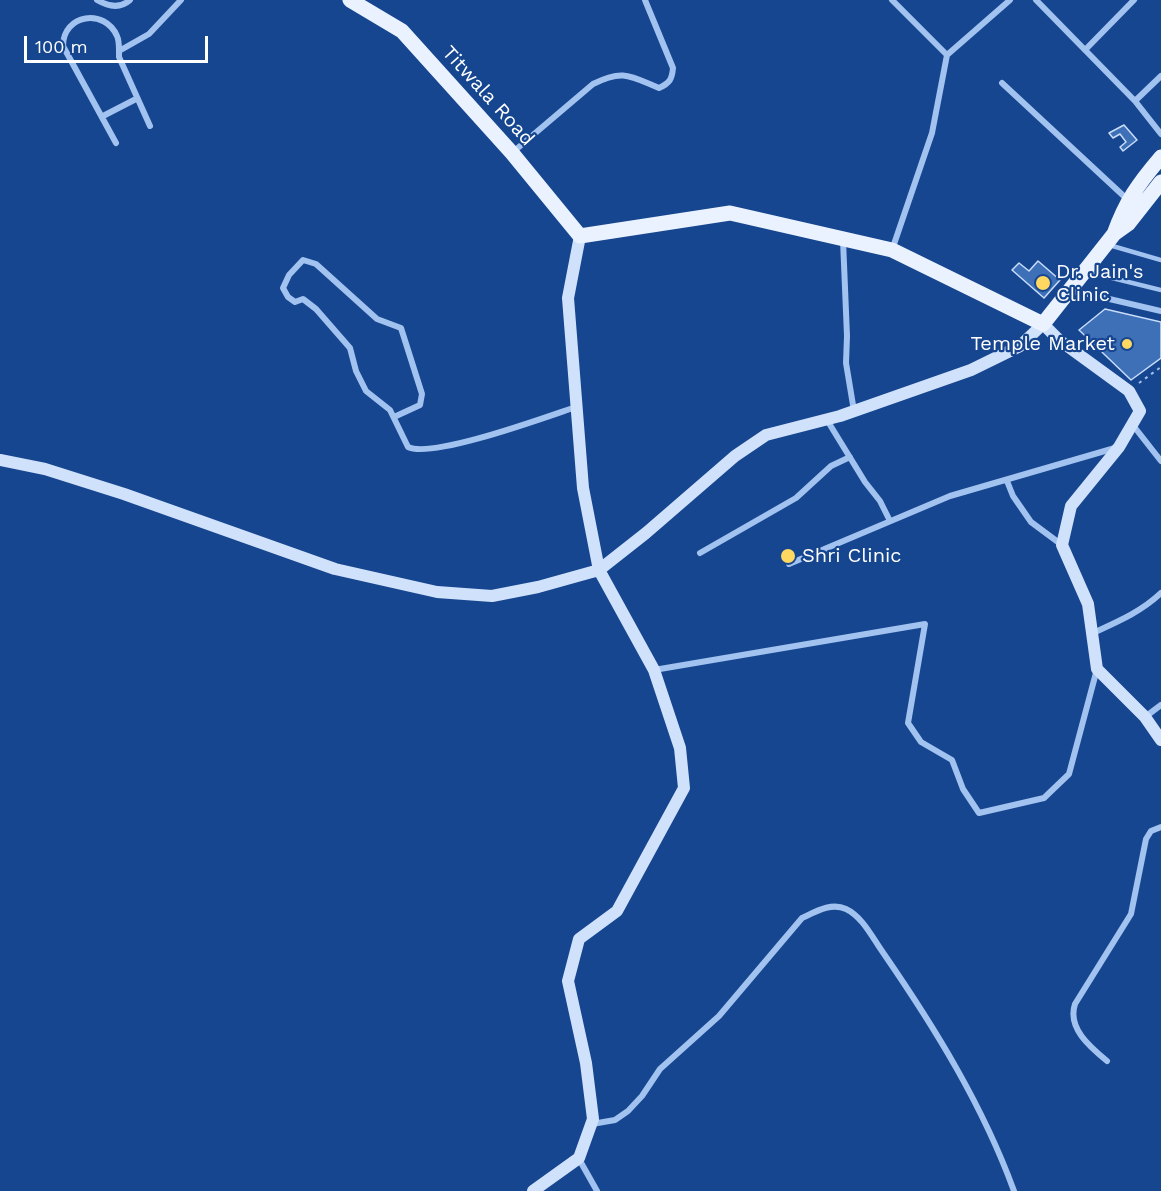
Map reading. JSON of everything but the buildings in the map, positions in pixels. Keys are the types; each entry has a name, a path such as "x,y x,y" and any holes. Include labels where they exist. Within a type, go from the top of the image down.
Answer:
{"main road":[{"name":"Titwala Road","path":"350,0 402,31 512,153 580,236"},
{"path":"580,236 730,213 892,250 1043,324 1110,239 1128,200 1161,157"},
{"path":"1110,239 1128,224 1161,182"}],"street":[{"path":"97,0 112,6 121,6 130,0"},
{"path":"119,51 150,34 181,0"},
{"path":"512,153 593,84 604,79 623,75 632,76 658,87 667,85 672,79 673,68 645,0"},
{"path":"892,0 947,56"},
{"path":"892,250 932,133 947,56 1010,0"},
{"path":"1036,0 1135,101 1161,134"},
{"path":"1085,50 1134,0"},
{"path":"116,143 63,46 63,34 69,26 87,18 98,19 108,25 117,36 118,57 150,126"},
{"path":"1135,101 1161,76"},
{"path":"1002,83 1128,200"},
{"path":"103,116 136,99"},
{"path":"533,1191 579,1158 593,1119 586,1063 568,981 579,939 617,911 684,788 680,748 654,670 599,570 583,488 567,298 580,236"},
{"path":"843,239 846,363 854,411"},
{"path":"394,417 420,405 422,394 401,328 377,319 316,264 303,260 290,275 283,288 288,297 295,302 303,299 327,321 350,348 356,371 366,391 390,410 408,447 420,450 457,444 576,407"},
{"path":"1071,289 1161,311"},
{"path":"0,460 45,469 124,494 335,569 437,592 492,596 538,587 599,570 646,534 735,456 766,435 827,420 970,370 1020,346 1043,324 1059,340 1129,391 1140,411 1119,447 1071,506 1062,545"},
{"path":"827,420 865,482 880,501 890,521"},
{"path":"1132,424 1161,461"},
{"path":"789,564 950,496 1119,447"},
{"path":"700,553 796,498 831,466 850,457"},
{"path":"654,670 925,624 908,723 921,742 952,760 963,789 979,813 1044,798 1069,774 1097,669 1088,604 1062,545 1031,522 1013,496 1007,481"},
{"path":"1092,633 1125,618 1150,603 1161,593"},
{"path":"1097,669 1145,717 1161,740"},
{"path":"1145,717 1161,705"},
{"path":"1107,1061 1081,1035 1074,1024 1072,1012 1131,914 1146,839 1151,831 1161,827"},
{"path":"591,1124 615,1120 628,1111 642,1096 660,1069 719,1016 802,918 820,909 845,908 859,919 910,991 960,1073 1002,1158 1014,1191"},
{"path":"579,1158 597,1191"}],"lane":[{"path":"1110,239 1161,260"},
{"path":"1085,272 1161,290"}],"path":[{"path":"1129,391 1161,367"}],"place":[{"name":"Dr. Jain's Clinic","path":"1043,283"},
{"name":"Temple Market","path":"1127,344"},
{"name":"Shri Clinic","path":"788,556"}]}
